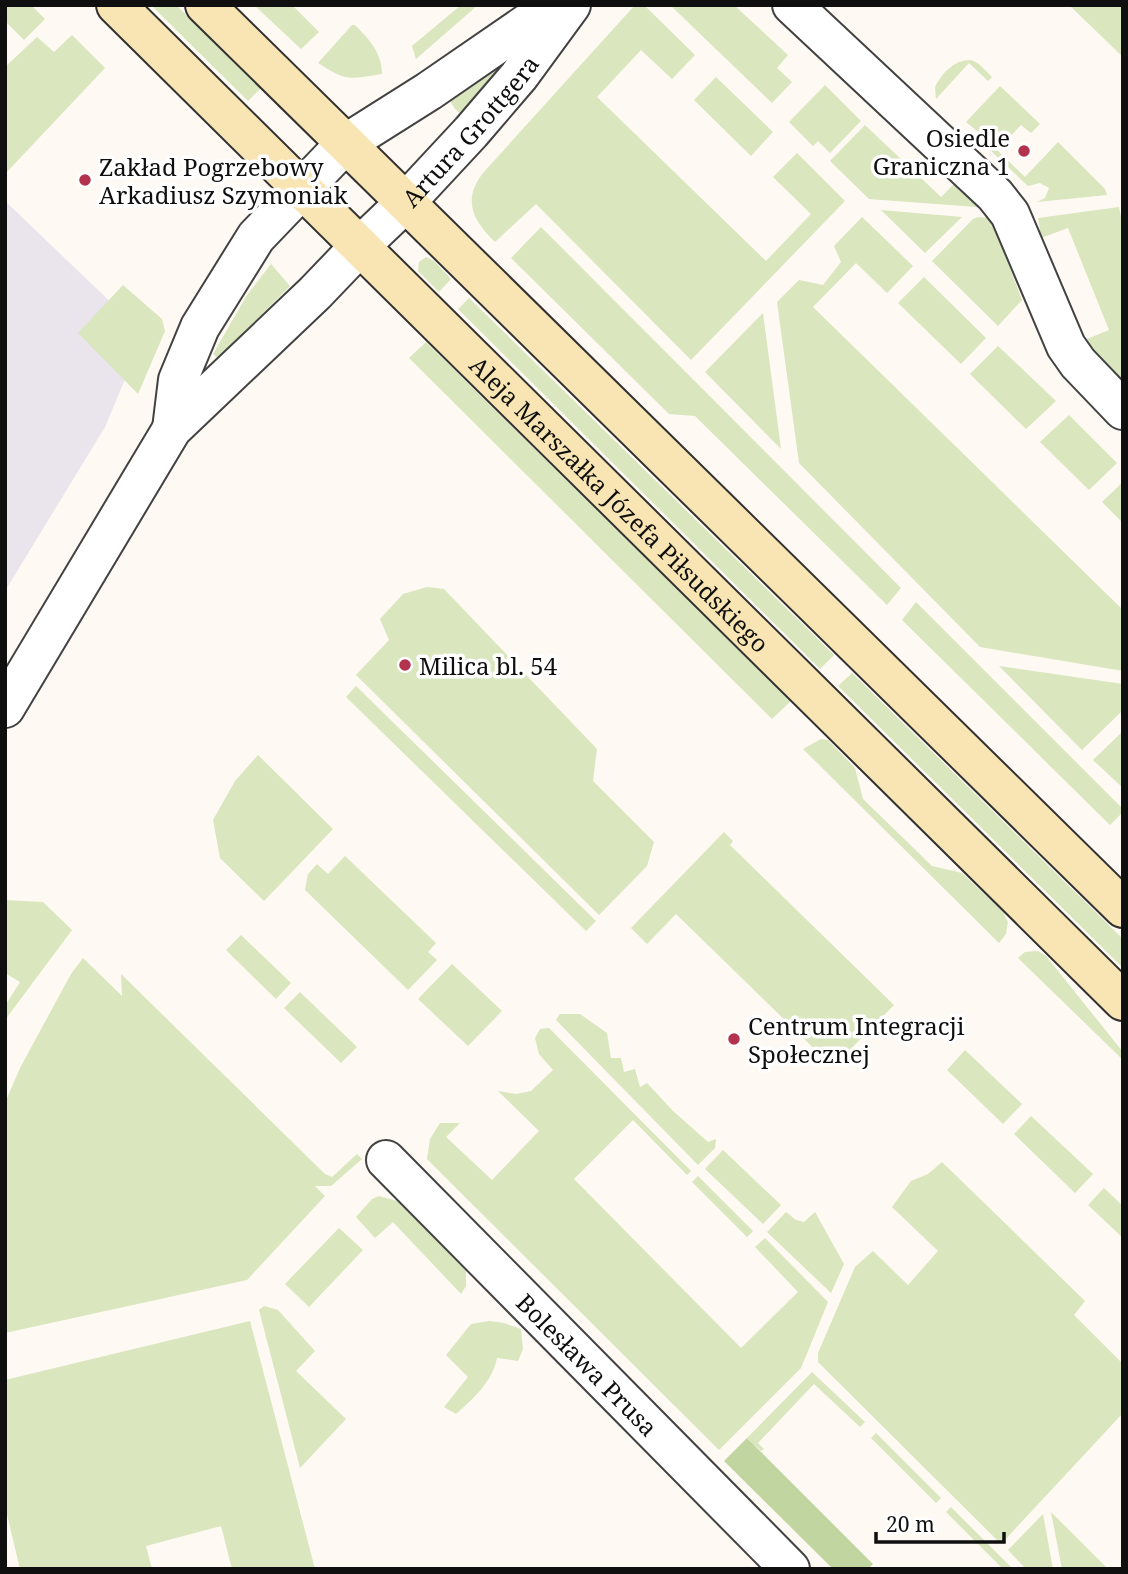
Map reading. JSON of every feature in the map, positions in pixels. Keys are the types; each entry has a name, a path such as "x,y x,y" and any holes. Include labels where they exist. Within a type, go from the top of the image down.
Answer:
{"street":[{"name":"Aleja Marszałka Józefa Piłsudskiego","path":"116,5 1123,1001"},
{"path":"205,5 1123,908"},
{"name":"Artura Grottgera","path":"172,429 178,380 200,327 256,237 345,144 429,91 554,5"},
{"name":"Artura Grottgera","path":"172,429 307,301 405,203 519,76 571,5"},
{"path":"792,5 995,195 1015,224 1066,346 1078,363 1123,410"},
{"path":"5,708 172,429"},
{"name":"Bolesława Prusa","path":"386,1160 790,1569"}],"shaded area":[{"path":"5,201 144,334 105,427 5,591"}],"green space":[{"path":"5,5 31,5 45,19 24,40 5,21"},
{"path":"151,5 176,5 261,88 248,101"},
{"path":"254,5 292,5 319,32 301,49"},
{"path":"461,5 478,5 416,59 412,46"},
{"path":"635,5 644,5 695,55 672,79 641,50 597,97 766,261 811,214 773,177 797,153 845,201 691,360 536,204 495,242 481,226 473,210 473,192 483,173"},
{"path":"670,5 734,5 788,55 777,68 792,82 772,103"},
{"path":"1069,5 1123,5 1123,57"},
{"path":"352,25 355,25 374,47 380,59 382,74 348,78 318,63"},
{"path":"72,35 105,68 5,174 5,67 37,37 54,52"},
{"path":"516,44 523,44 463,115 455,109 450,101"},
{"path":"971,60 992,77 988,81 969,63 936,99 935,87 945,72 959,62"},
{"path":"716,77 773,132 751,156 694,100"},
{"path":"825,85 861,121 830,153 818,141 813,146 789,122"},
{"path":"1000,86 1040,124 1031,133 1021,125 997,150 1025,177 1058,142 1105,189 1107,195 1037,202 1045,198 1049,188 1040,183 1028,186 990,150 987,139 966,122"},
{"path":"865,125 941,197 956,182 990,208 869,199 830,161"},
{"path":"1119,207 1123,228 1123,391 1082,341 1109,330 1068,228 1041,238 1038,218"},
{"path":"881,210 962,217 925,253"},
{"path":"862,217 913,266 887,293 856,263 813,307 1123,610 1123,671 980,647 799,463 777,302 799,280 823,285 841,262 834,246"},
{"path":"978,217 991,218 1022,300 998,326 932,261"},
{"path":"541,227 901,588 887,605 695,416 669,414 511,258"},
{"path":"426,257 434,261 451,279 439,292 418,271 419,262"},
{"path":"271,264 290,286 218,358 213,354 247,295"},
{"path":"924,277 986,338 961,364 898,303"},
{"path":"123,285 162,319 165,331 138,394 78,333"},
{"path":"469,298 834,655 820,669 458,309"},
{"path":"763,313 781,449 705,372"},
{"path":"426,342 791,701 772,719 409,358"},
{"path":"998,346 1056,401 1026,429 970,374"},
{"path":"1069,415 1117,463 1089,490 1040,442"},
{"path":"1123,482 1123,523 1102,502"},
{"path":"427,587 444,589 597,749 593,781 654,842 647,866 599,915 356,675 389,640 380,619 403,594"},
{"path":"916,602 1123,809 1110,825 902,620"},
{"path":"999,666 1123,684 1123,710 1082,750"},
{"path":"852,673 1123,939 1123,968 838,686"},
{"path":"356,686 596,921 586,931 346,697"},
{"path":"1123,731 1123,788 1093,760"},
{"path":"821,739 828,740 855,768 863,799 932,866 962,873 1003,912 1008,922 1006,934 999,943 803,749"},
{"path":"258,755 333,829 264,901 220,858 213,820 235,781"},
{"path":"724,832 733,841 730,845 894,1005 833,1067 676,914 647,944 631,928"},
{"path":"345,856 436,943 428,952 437,960 408,990 305,890 308,874 317,864 328,874"},
{"path":"5,900 43,902 72,930 5,1020 5,1006 20,982 5,973"},
{"path":"241,935 291,983 276,999 226,950"},
{"path":"1038,951 1046,956 1123,1052 1123,1060 1018,958 1025,952"},
{"path":"83,958 122,996 121,974 325,1174 332,1177 357,1154 362,1159 331,1186 315,1186 325,1196 247,1280 5,1333 5,1103 20,1068 71,974"},
{"path":"452,964 502,1011 468,1046 418,999"},
{"path":"300,992 357,1047 341,1063 284,1008"},
{"path":"560,1014 580,1014 607,1033 611,1058 621,1058 624,1072 635,1069 640,1087 647,1083 708,1142 716,1139 715,1148 698,1165 556,1020"},
{"path":"549,1028 691,1171 687,1175 633,1120 574,1179 741,1348 798,1292 755,1247 765,1238 828,1302 801,1368 719,1450 427,1159 430,1139 440,1123 460,1123 446,1137 492,1180 539,1131 498,1091 516,1094 531,1091 553,1070 539,1054 535,1038 540,1029"},
{"path":"965,1050 1022,1104 1003,1124 947,1070"},
{"path":"1031,1116 1093,1174 1075,1193 1014,1134"},
{"path":"723,1150 781,1205 763,1224 705,1169"},
{"path":"942,1162 1085,1301 1074,1315 1123,1364 1123,1413 1001,1544 818,1362 818,1353 855,1267 873,1251 908,1285 938,1251 892,1207 911,1181 928,1174"},
{"path":"698,1176 753,1231 747,1237 692,1182"},
{"path":"1104,1188 1123,1206 1123,1238 1088,1205"},
{"path":"379,1196 397,1201 466,1271 466,1286 461,1294 393,1222 375,1238 356,1217 372,1199"},
{"path":"786,1212 796,1220 804,1222 815,1212 844,1264 831,1293 767,1232"},
{"path":"339,1228 363,1250 309,1307 285,1284"},
{"path":"264,1306 278,1310 315,1351 296,1371 346,1419 300,1468 259,1310"},
{"path":"250,1321 315,1569 232,1569 221,1526 146,1546 152,1569 20,1569 5,1506 5,1380"},
{"path":"489,1321 521,1329 523,1349 518,1361 497,1358 487,1382 456,1414 444,1407 468,1377 446,1355 471,1324"},
{"path":"812,1372 865,1422 860,1427 814,1384 758,1443 764,1449 761,1451 747,1438"},
{"path":"876,1433 941,1498 936,1503 871,1438"},
{"path":"747,1438 873,1564 868,1569 833,1569 724,1461"},
{"path":"951,1507 1013,1569 1003,1569 946,1512"},
{"path":"1051,1512 1108,1569 1062,1569"},
{"path":"1043,1514 1053,1569 1026,1569 1008,1550"}],"place":[{"name":"Osiedle Graniczna 1","path":"1024,151"},
{"name":"Zakład Pogrzebowy Arkadiusz Szymoniak","path":"85,180"},
{"name":"Milica bl. 54","path":"405,665"},
{"name":"Centrum Integracji Społecznej","path":"734,1039"}]}
